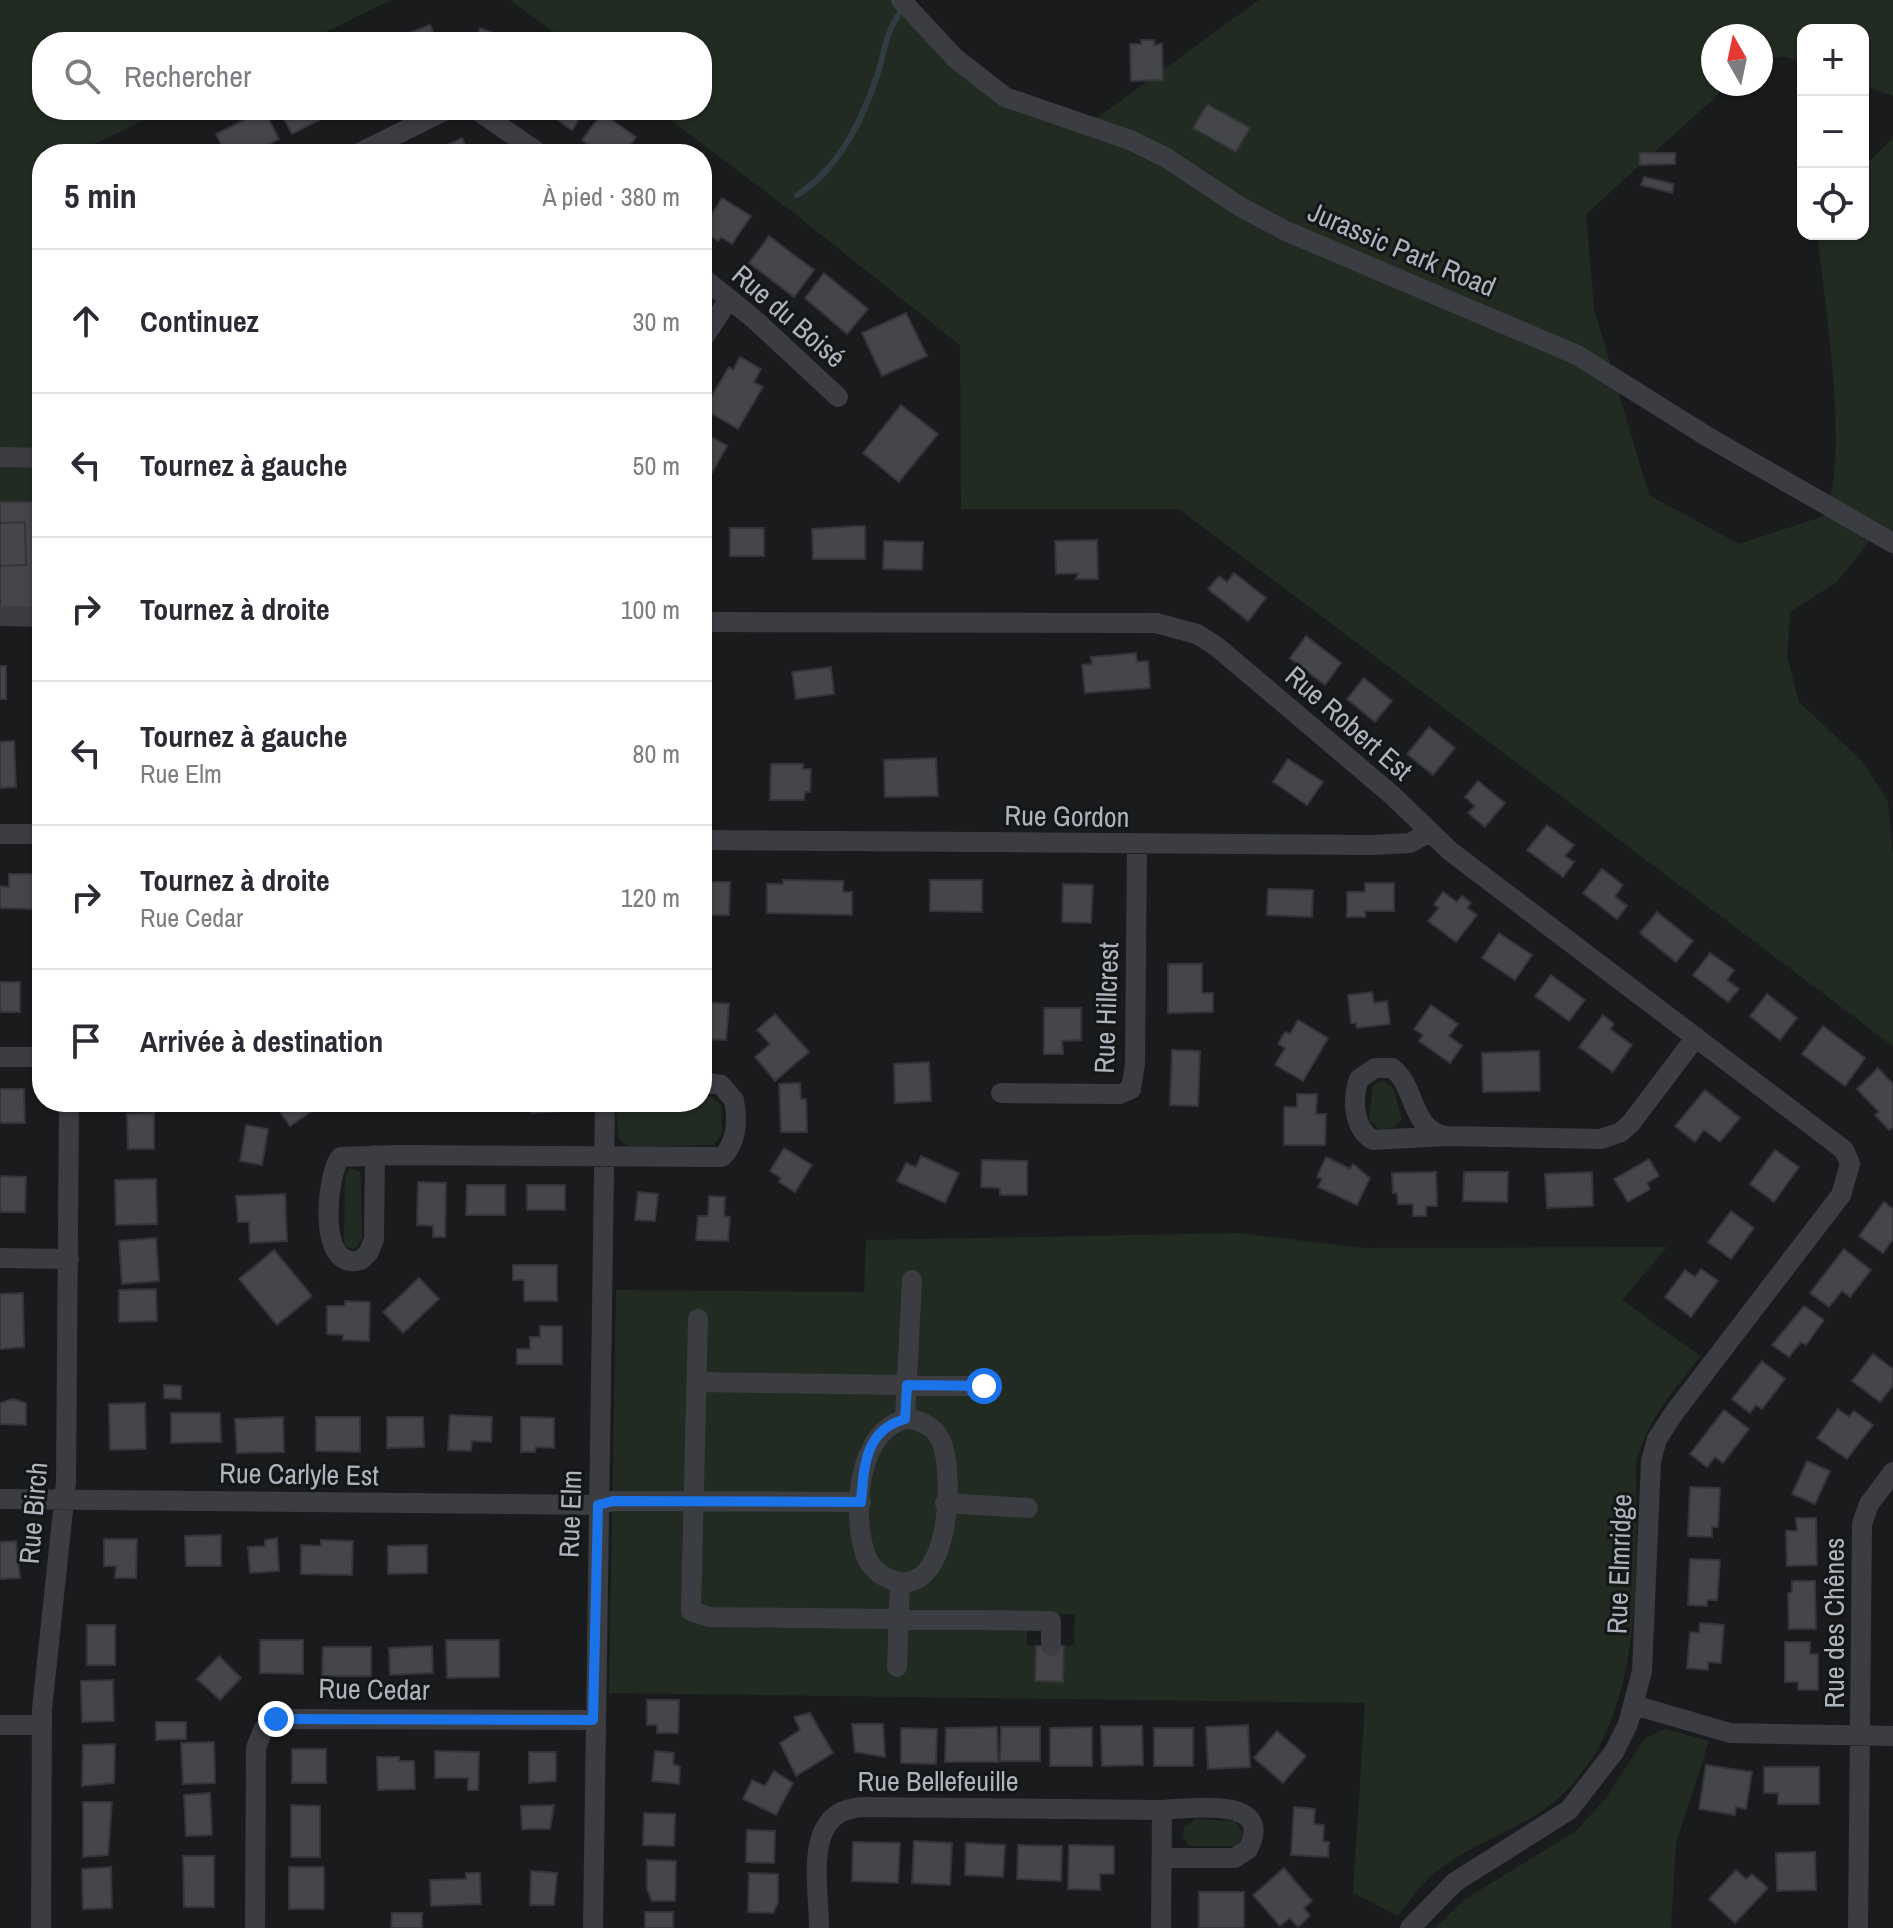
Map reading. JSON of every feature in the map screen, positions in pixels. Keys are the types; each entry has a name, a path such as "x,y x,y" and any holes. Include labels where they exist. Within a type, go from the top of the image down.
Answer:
{"street":[{"name":"Jurassic Park Road","path":"901,0 955,58 1005,97 1049,115 1130,140 1165,157 1239,206 1286,231 1577,355 1708,437 1893,543"},
{"path":"377,144 426,120"},
{"path":"491,120 526,144"},
{"name":"Rue du Boisé","path":"712,285 838,397"},
{"path":"712,325 729,299"},
{"path":"3,457 32,458"},
{"path":"0,616 32,617"},
{"name":"Rue Robert Est","path":"712,622 1156,623 1197,634 1229,656 1392,795 1428,833 1836,1141 1850,1164"},
{"name":"Rue Gordon","path":"712,840 1137,845 1404,843 1418,841 1428,833"},
{"path":"0,834 32,834"},
{"name":"Rue Hillcrest","path":"1001,1093 1120,1094 1131,1089 1135,1064 1137,845"},
{"path":"1446,1136 1430,1131 1423,1123 1404,1080 1392,1068 1375,1068 1359,1079 1357,1112 1366,1136 1382,1141 1446,1136 1589,1140 1611,1136 1631,1123 1696,1037"},
{"path":"0,1057 32,1057"},
{"path":"375,1155 373,1245 361,1260 343,1260 331,1247 333,1165 346,1156 375,1155 604,1158 722,1157 730,1150 734,1135 734,1100 721,1085 712,1084"},
{"name":"Rue Birch","path":"41,1928 41,1725 64,1500 69,1112"},
{"name":"Rue Elm","path":"593,1928 593,1720 605,1112"},
{"name":"Rue Elmridge","path":"1410,1928 1455,1882 1531,1837 1569,1810 1610,1759 1634,1705 1644,1657 1653,1450 1674,1413 1841,1195 1850,1164"},
{"path":"0,1258 69,1259"},
{"path":"905,1419 912,1280"},
{"path":"698,1319 695,1501 689,1604 698,1615 1051,1621 1051,1646"},
{"path":"698,1382 984,1386"},
{"path":"905,1419 933,1429 941,1440 945,1503 940,1553 932,1567 921,1577 900,1582 876,1571 865,1553 861,1502 864,1469 873,1440 893,1422 905,1419"},
{"name":"Rue des Chênes","path":"1858,1928 1862,1524 1869,1504 1893,1472"},
{"name":"Rue Carlyle Est","path":"0,1499 598,1505 613,1501 861,1502"},
{"path":"945,1503 1028,1508"},
{"path":"897,1667 900,1582"},
{"path":"1634,1705 1730,1733 1893,1736"},
{"name":"Rue Cedar","path":"255,1928 256,1748 263,1730 276,1719 593,1720"},
{"path":"0,1725 41,1725"},
{"name":"Rue Bellefeuille","path":"819,1928 821,1834 832,1815 843,1809 1234,1809 1248,1817 1254,1832 1248,1849 1235,1858 1162,1858"},
{"path":"1161,1928 1162,1810"}],"shaded area":[{"path":"0,0 391,0 325,32 32,32 32,120 144,120 95,144 32,144 32,502 0,502"},
{"path":"510,0 892,0 960,70 1078,132 1259,0 1893,0 1893,96 1869,87 1869,24 1797,24 1797,61 1783,56 1773,58 1773,24 1701,24 1701,96 1717,96 1586,214 1594,309 1649,495 1739,544 1824,516 1832,491 1835,420 1818,240 1869,240 1869,161 1893,138 1893,529 1875,534 1837,582 1790,612 1787,656 1799,702 1862,761 1888,801 1893,855 1893,1046 1179,509 961,509 960,345 712,151 712,144 702,144 670,120 712,120 712,32 553,32"},
{"path":"1383,1080 1394,1089 1402,1120 1394,1127 1380,1130 1369,1120 1373,1085"},
{"path":"712,1097 721,1105 722,1133 714,1145 629,1147 619,1139 616,1114 712,1112"},
{"path":"350,1168 360,1172 361,1178 362,1239 355,1249 346,1247 344,1243 345,1176"},
{"path":"1240,1233 1362,1248 1667,1247 1622,1300 1700,1356 1653,1421 1640,1449 1636,1465 1636,1556 1629,1652 1619,1698 1602,1741 1577,1779 1543,1810 1446,1864 1419,1889 1398,1916 1353,1893 1365,1703 609,1693 616,1290 864,1292 866,1240","holes":["1027,1614 1075,1614 1074,1645 1064,1646 1063,1682 1035,1681 1036,1646 1027,1645"]},
{"path":"1665,1729 1709,1741 1676,1843 1671,1928 1435,1928 1465,1899 1576,1831 1606,1798 1645,1738"},
{"path":"1195,1819 1235,1821 1243,1832 1238,1846 1188,1846 1183,1835 1184,1828"}],"building":[{"path":"430,25 433,32 411,32"},
{"path":"1141,40 1154,40 1154,45 1162,44 1163,80 1131,81 1130,44 1141,44"},
{"path":"1207,104 1250,128 1236,152 1193,128"},
{"path":"244,120 269,120 279,139 269,144 221,144 216,134"},
{"path":"284,120 319,120 292,134"},
{"path":"558,120 578,120 572,130"},
{"path":"597,120 612,120 636,137 631,144 587,144 582,140"},
{"path":"462,138 465,144 449,144"},
{"path":"1639,153 1675,153 1675,164 1640,165"},
{"path":"1644,177 1674,184 1672,193 1641,185"},
{"path":"722,198 751,216 732,244 721,237 718,241 712,237 712,214"},
{"path":"769,236 814,270 794,297 749,263"},
{"path":"824,273 868,309 847,334 805,298"},
{"path":"906,313 927,356 882,376 862,333"},
{"path":"740,357 761,369 754,382 763,387 738,429 712,414 712,396 729,367 733,370"},
{"path":"901,405 938,434 899,482 863,453"},
{"path":"712,438 727,446 712,473"},
{"path":"0,502 32,502 32,608 0,608"},
{"path":"25,522 26,565 0,566 0,523"},
{"path":"865,526 865,559 813,559 812,529"},
{"path":"730,528 764,528 764,556 730,556"},
{"path":"1097,540 1098,579 1076,579 1078,573 1056,574 1055,541"},
{"path":"884,541 923,542 922,570 883,569"},
{"path":"1234,573 1266,598 1248,621 1208,589 1219,576 1227,582"},
{"path":"1306,636 1341,663 1325,685 1290,658"},
{"path":"1136,653 1137,662 1148,661 1150,688 1085,693 1082,665 1092,664 1091,657"},
{"path":"0,666 6,666 6,699 0,699"},
{"path":"831,667 834,694 796,699 792,672"},
{"path":"1364,678 1392,701 1375,722 1347,699"},
{"path":"1429,727 1455,748 1433,775 1407,754"},
{"path":"14,741 16,787 0,788 0,742"},
{"path":"936,758 938,796 885,797 884,760"},
{"path":"1288,759 1323,782 1307,805 1273,782"},
{"path":"771,764 803,764 803,769 811,769 810,792 805,792 804,800 770,800"},
{"path":"1478,781 1505,803 1485,827 1468,813 1475,806 1465,797"},
{"path":"1547,825 1574,845 1565,856 1574,862 1563,877 1527,850"},
{"path":"1602,869 1623,885 1615,896 1627,906 1617,919 1583,893"},
{"path":"9,874 32,874 32,909 0,908 0,886 9,887"},
{"path":"783,880 843,881 843,892 852,892 852,915 767,913 767,884 783,884"},
{"path":"930,880 982,880 982,912 930,911"},
{"path":"712,882 730,882 729,915 712,915"},
{"path":"1365,883 1394,883 1394,911 1365,911 1365,917 1347,917 1347,892 1365,892"},
{"path":"1063,884 1093,885 1091,923 1062,922"},
{"path":"1268,889 1313,890 1312,917 1267,915"},
{"path":"1443,892 1457,902 1462,896 1471,903 1467,908 1477,915 1456,942 1428,921 1439,908 1434,904"},
{"path":"1657,912 1693,941 1676,962 1640,933"},
{"path":"1499,933 1532,955 1515,980 1482,958"},
{"path":"1710,953 1734,970 1727,980 1739,989 1728,1002 1693,975"},
{"path":"1168,964 1202,964 1202,993 1213,993 1213,1012 1168,1013"},
{"path":"1551,975 1585,1000 1569,1021 1535,996"},
{"path":"0,982 20,982 20,1012 0,1012"},
{"path":"1372,992 1374,1003 1387,1001 1390,1024 1357,1028 1356,1023 1351,1023 1348,995"},
{"path":"1767,994 1797,1018 1780,1040 1750,1016"},
{"path":"712,1003 729,1004 726,1040 712,1039"},
{"path":"1431,1005 1458,1024 1449,1036 1462,1046 1450,1063 1419,1041 1423,1035 1414,1029"},
{"path":"1044,1008 1081,1008 1081,1040 1062,1041 1063,1054 1044,1054"},
{"path":"775,1014 809,1052 775,1081 755,1057 770,1044 757,1030"},
{"path":"1603,1015 1614,1024 1610,1029 1632,1045 1613,1072 1579,1047"},
{"path":"1298,1020 1328,1038 1303,1081 1275,1065 1285,1048 1278,1044 1285,1032 1290,1034"},
{"path":"1823,1026 1865,1058 1845,1086 1802,1054"},
{"path":"1172,1050 1200,1051 1198,1106 1170,1105"},
{"path":"1539,1051 1540,1091 1483,1092 1482,1053"},
{"path":"929,1062 931,1101 895,1103 894,1064"},
{"path":"1878,1068 1893,1084 1893,1127 1889,1130 1875,1115 1879,1112 1857,1089"},
{"path":"800,1083 801,1099 806,1099 807,1132 781,1132 779,1084"},
{"path":"0,1089 24,1089 25,1123 0,1123"},
{"path":"1705,1090 1740,1118 1720,1142 1704,1130 1695,1142 1675,1126"},
{"path":"1297,1094 1317,1094 1316,1114 1326,1114 1325,1145 1284,1145 1284,1107 1297,1107"},
{"path":"280,1112 310,1112 290,1126"},
{"path":"154,1113 154,1149 128,1149 127,1114"},
{"path":"246,1125 268,1129 262,1165 240,1161"},
{"path":"784,1148 812,1165 795,1192 779,1182 781,1178 770,1171"},
{"path":"1775,1150 1799,1167 1774,1202 1750,1184"},
{"path":"921,1156 959,1173 945,1203 897,1181 906,1163 916,1167"},
{"path":"1326,1157 1350,1169 1353,1164 1370,1178 1357,1205 1318,1187 1322,1179 1317,1177"},
{"path":"1649,1159 1659,1176 1647,1183 1650,1189 1628,1202 1614,1179"},
{"path":"982,1160 1027,1161 1027,1195 1000,1195 1000,1188 981,1187"},
{"path":"1436,1172 1437,1206 1426,1206 1426,1216 1413,1216 1413,1204 1398,1204 1397,1193 1393,1193 1392,1173"},
{"path":"1464,1172 1508,1172 1507,1202 1463,1201"},
{"path":"1592,1172 1593,1206 1547,1208 1545,1174"},
{"path":"0,1176 26,1177 25,1212 0,1212"},
{"path":"156,1179 157,1224 116,1225 115,1180"},
{"path":"418,1182 446,1183 445,1237 433,1237 433,1226 417,1225"},
{"path":"467,1185 505,1185 505,1215 466,1215"},
{"path":"527,1185 565,1185 565,1210 527,1210"},
{"path":"638,1192 658,1194 655,1221 635,1220"},
{"path":"285,1194 287,1241 250,1243 249,1222 238,1222 236,1196"},
{"path":"709,1196 725,1197 724,1216 730,1217 728,1241 696,1240 698,1216 708,1216"},
{"path":"1884,1202 1893,1209 1893,1239 1883,1253 1859,1236"},
{"path":"1731,1211 1754,1228 1731,1259 1708,1242"},
{"path":"156,1238 159,1281 122,1284 119,1241"},
{"path":"1844,1249 1871,1270 1850,1297 1842,1291 1829,1307 1810,1293"},
{"path":"274,1250 312,1296 277,1325 239,1279"},
{"path":"513,1265 557,1265 557,1301 524,1301 524,1280 513,1280"},
{"path":"1701,1269 1718,1281 1691,1317 1665,1297 1685,1270 1695,1277"},
{"path":"419,1278 439,1299 403,1333 383,1312"},
{"path":"156,1289 157,1321 119,1322 119,1290"},
{"path":"23,1293 24,1347 0,1349 0,1294"},
{"path":"345,1301 370,1302 369,1341 343,1340 343,1335 327,1334 327,1306 345,1306"},
{"path":"1804,1306 1824,1320 1806,1345 1801,1342 1789,1357 1772,1345"},
{"path":"540,1326 562,1326 562,1364 517,1364 517,1349 530,1349 530,1337 540,1337"},
{"path":"1873,1354 1893,1369 1893,1386 1880,1402 1852,1381"},
{"path":"1762,1361 1785,1379 1762,1409 1756,1405 1750,1413 1732,1399"},
{"path":"164,1385 181,1386 181,1399 164,1398"},
{"path":"13,1399 26,1403 26,1425 0,1424 0,1403"},
{"path":"145,1403 146,1449 110,1450 109,1404"},
{"path":"1838,1409 1849,1417 1854,1411 1873,1425 1847,1459 1817,1438"},
{"path":"1724,1410 1749,1429 1723,1463 1715,1457 1707,1467 1690,1454"},
{"path":"171,1413 220,1413 221,1442 171,1443"},
{"path":"450,1415 492,1417 491,1442 472,1441 471,1451 448,1450"},
{"path":"283,1417 284,1452 237,1453 235,1419"},
{"path":"316,1417 360,1417 360,1452 316,1451"},
{"path":"387,1417 423,1417 424,1447 387,1448"},
{"path":"521,1417 554,1418 554,1448 536,1447 535,1452 521,1452"},
{"path":"1807,1461 1830,1471 1815,1504 1792,1494"},
{"path":"1690,1487 1720,1488 1718,1527 1712,1527 1712,1537 1688,1536"},
{"path":"1796,1518 1816,1518 1817,1565 1787,1566 1786,1531 1797,1531"},
{"path":"221,1535 221,1566 186,1566 185,1536"},
{"path":"277,1538 279,1571 250,1573 248,1547 265,1546 265,1540"},
{"path":"104,1539 137,1539 136,1578 115,1578 116,1566 104,1566"},
{"path":"321,1540 353,1541 352,1575 301,1574 301,1545 321,1546"},
{"path":"16,1541 20,1578 0,1579 0,1542"},
{"path":"427,1545 427,1573 388,1574 388,1546"},
{"path":"1690,1559 1720,1560 1717,1600 1707,1600 1707,1606 1688,1605"},
{"path":"1792,1581 1815,1581 1816,1629 1789,1629 1788,1593 1792,1592"},
{"path":"1700,1623 1724,1625 1721,1663 1708,1662 1708,1670 1687,1668 1690,1632 1699,1633"},
{"path":"87,1625 115,1625 115,1665 87,1665"},
{"path":"260,1640 303,1640 303,1674 260,1673"},
{"path":"446,1640 499,1640 499,1677 447,1678"},
{"path":"1785,1642 1810,1642 1810,1654 1818,1654 1818,1690 1798,1690 1798,1682 1785,1682"},
{"path":"432,1646 433,1673 390,1675 389,1648"},
{"path":"1036,1646 1064,1646 1063,1682 1035,1681"},
{"path":"323,1647 371,1647 371,1676 322,1676"},
{"path":"219,1656 241,1678 220,1700 197,1679"},
{"path":"113,1680 114,1721 82,1722 81,1681"},
{"path":"647,1700 679,1700 678,1733 657,1733 657,1725 647,1725"},
{"path":"810,1713 833,1753 796,1776 780,1743 800,1730 794,1717"},
{"path":"156,1722 186,1722 186,1739 156,1740"},
{"path":"852,1724 883,1724 885,1757 855,1752"},
{"path":"1248,1725 1250,1767 1208,1769 1206,1727"},
{"path":"1101,1726 1142,1726 1143,1765 1102,1766"},
{"path":"997,1727 998,1762 945,1762 946,1728"},
{"path":"1001,1727 1040,1727 1040,1761 1000,1761"},
{"path":"1092,1727 1092,1766 1050,1766 1050,1728"},
{"path":"901,1728 937,1729 936,1764 901,1763"},
{"path":"1154,1728 1193,1728 1193,1766 1154,1766"},
{"path":"1277,1731 1306,1756 1283,1783 1254,1758"},
{"path":"214,1742 215,1783 183,1784 181,1743"},
{"path":"115,1744 114,1783 82,1786 83,1745"},
{"path":"292,1749 326,1749 326,1783 292,1783"},
{"path":"435,1751 479,1752 478,1790 468,1790 468,1778 435,1778"},
{"path":"655,1751 674,1753 673,1764 680,1767 679,1784 652,1781"},
{"path":"529,1752 556,1752 556,1781 529,1783"},
{"path":"377,1757 414,1761 415,1789 378,1790"},
{"path":"1706,1765 1752,1772 1746,1809 1736,1807 1735,1815 1699,1809"},
{"path":"1764,1767 1819,1767 1819,1804 1778,1804 1778,1793 1764,1793"},
{"path":"774,1771 793,1783 776,1815 743,1799 752,1780 765,1786"},
{"path":"210,1793 212,1835 186,1836 184,1795"},
{"path":"83,1802 112,1802 108,1855 83,1857"},
{"path":"291,1805 320,1806 320,1857 291,1857"},
{"path":"554,1805 550,1829 522,1829 521,1806"},
{"path":"1294,1807 1315,1809 1314,1824 1324,1825 1323,1841 1329,1842 1328,1857 1291,1855"},
{"path":"644,1813 675,1814 674,1846 643,1845"},
{"path":"747,1830 775,1831 774,1863 746,1862"},
{"path":"914,1841 952,1843 950,1885 912,1883"},
{"path":"853,1842 900,1843 898,1883 852,1881"},
{"path":"966,1843 1005,1845 1003,1877 965,1875"},
{"path":"1018,1845 1062,1846 1061,1881 1017,1879"},
{"path":"1069,1845 1114,1846 1114,1874 1100,1874 1100,1890 1068,1889"},
{"path":"1815,1852 1816,1890 1777,1891 1776,1853"},
{"path":"183,1856 214,1856 214,1907 184,1907"},
{"path":"647,1860 676,1861 675,1901 652,1901 647,1889"},
{"path":"111,1867 112,1908 83,1909 82,1869"},
{"path":"289,1867 324,1867 324,1909 289,1909"},
{"path":"1284,1868 1312,1901 1304,1908 1310,1916 1298,1927 1290,1918 1280,1926 1253,1895"},
{"path":"1736,1870 1746,1879 1752,1874 1768,1888 1735,1923 1709,1899"},
{"path":"531,1871 557,1873 554,1905 530,1905"},
{"path":"466,1873 480,1873 481,1904 431,1906 430,1880 466,1879"},
{"path":"749,1873 778,1874 778,1903 773,1913 748,1912"},
{"path":"1199,1892 1244,1892 1244,1928 1199,1928"},
{"path":"645,1912 673,1912 673,1928 645,1928"},
{"path":"392,1913 422,1913 422,1928 391,1928"}],"waterway":[{"path":"797,195 824,172 856,127 877,76 888,35 900,12"}],"route":[{"path":"276,1719 298,1716 593,1720 598,1505 613,1501 861,1502 864,1469 873,1440 893,1422 905,1419 907,1385 984,1386"}]}
